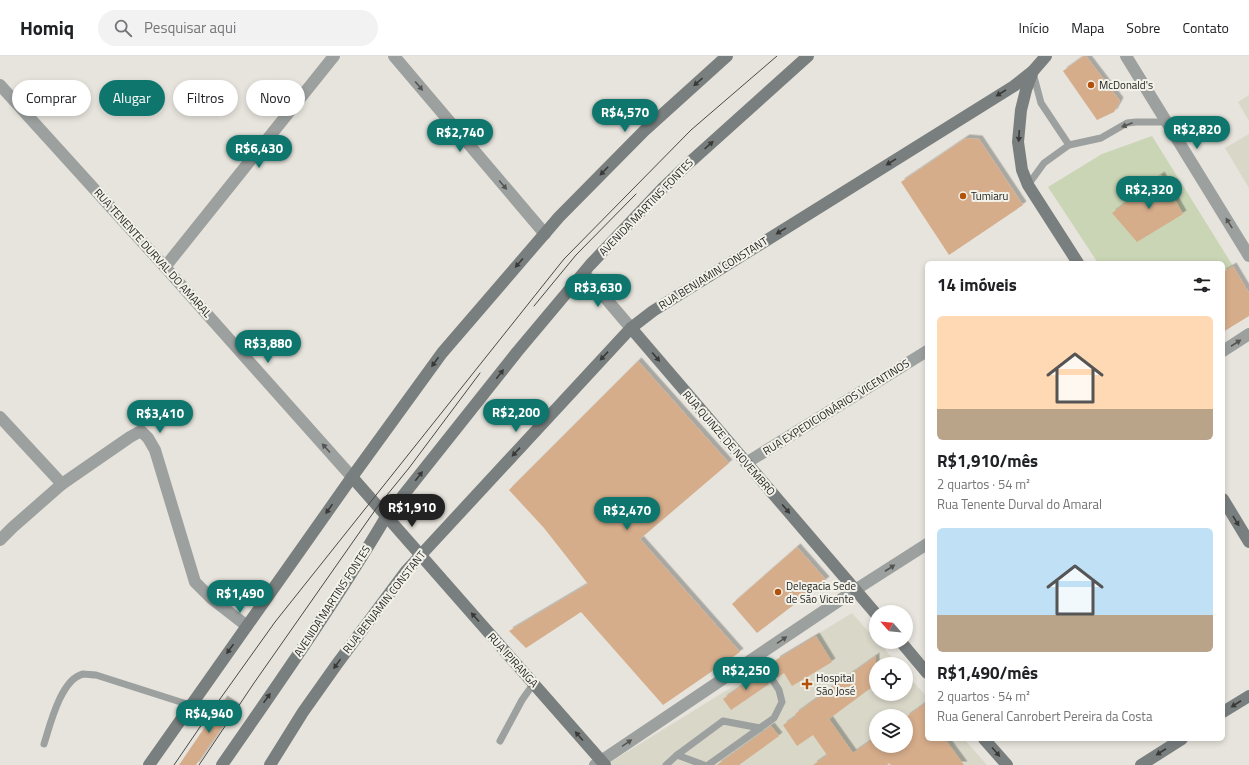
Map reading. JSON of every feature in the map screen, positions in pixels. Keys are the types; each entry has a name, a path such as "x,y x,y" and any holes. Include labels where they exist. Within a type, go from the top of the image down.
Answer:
{"main road":[{"path":"149,765 352,477 442,353 545,234 644,131 727,56"},
{"name":"AVENIDA MARTINS FONTES","path":"222,765 343,586 386,517 521,347 584,273 664,187 808,56"},
{"name":"RUA BENJAMIN CONSTANT","path":"270,765 303,712 337,664 388,594 420,555 631,328 653,311 1014,86 1033,70 1046,56"},
{"path":"1033,70 1021,110 1018,142 1022,170 1028,185 1073,261"},
{"name":"RUA QUINZE DE NOVEMBRO","path":"631,328 869,606"},
{"path":"352,477 420,555"},
{"path":"1225,502 1249,542"},
{"name":"RUA IPIRANGA","path":"420,555 534,684 600,764"},
{"path":"907,649 925,671"},
{"path":"1225,711 1249,696"},
{"path":"986,741 1007,765"},
{"path":"1141,765 1179,741"}],"street":[{"path":"165,267 334,56"},
{"path":"394,56 545,234"},
{"path":"1126,56 1249,256"},
{"name":"RUA TENENTE DURVAL DO AMARAL","path":"0,85 352,477"},
{"name":"RUA QUINZE DE NOVEMBRO","path":"584,273 631,328"},
{"path":"1225,350 1249,334"},
{"name":"RUA EXPEDICIONÁRIOS VICENTINOS","path":"746,463 925,352"},
{"path":"0,417 62,484"},
{"path":"0,540 62,484 141,431 148,438 155,450 195,582 211,598 247,626"},
{"path":"600,764 855,590 925,545"}],"lane":[{"path":"1033,70 1041,103 1069,145"},
{"path":"1028,185 1044,163 1069,145 1101,138 1128,123 1166,122"},
{"path":"708,765 774,718 782,702 779,690 757,656"},
{"path":"44,744 64,690 73,679 83,674 96,675 190,705"},
{"path":"500,741 522,700 534,684"},
{"path":"666,765 723,721 760,728"},
{"path":"677,755 704,765"}],"shaded area":[{"path":"1249,95 1249,121 1238,102"},
{"path":"1249,134 1249,188 1225,148"},
{"name":"Hospital São José","path":"852,613 869,632 869,649 884,649 892,657 869,657 869,701 913,701 913,682 925,695 925,741 966,741 987,765 611,765 609,763"}],"green space":[{"path":"1152,136 1233,266 1225,271 1225,261 1097,261 1048,187 1102,154"}],"building":[{"name":"McDonald's","path":"1086,56 1120,101 1114,112 1097,120 1063,71"},
{"name":"Tumiaru","path":"966,138 979,139 1023,205 949,255 901,182"},
{"path":"1161,175 1183,214 1137,242 1112,213"},
{"path":"1233,266 1249,293 1249,316 1225,331 1225,271"},
{"path":"638,361 729,463 640,539 740,652 663,705 581,612 526,648 509,631 588,584 544,528 509,490"},
{"name":"Delegacia Sede de São Vicente","path":"797,547 826,580 757,633 732,604"},
{"path":"816,636 832,662 792,686 784,673 777,678 770,666 777,661 776,660"},
{"path":"869,661 869,689 829,719 853,753 869,742 869,753 913,753 913,712 925,703 925,741 946,741 964,765 891,765 889,763 887,765 813,765 827,755 813,735 797,746 783,725 796,716 795,714"},
{"path":"761,672 769,684 731,710 723,699"},
{"path":"224,699 236,707 196,765 179,765"},
{"path":"771,726 779,736 739,765 717,765"}],"tram line":[{"path":"174,765 275,622 564,259 691,130 777,56"},
{"path":"534,306 576,255 636,194"},
{"path":"199,765 254,683 378,506 409,468 480,373"}],"place":[{"name":"McDonald's","path":"1091,85"},
{"name":"Tumiaru","path":"963,196"},
{"name":"Delegacia Sede de São Vicente","path":"778,592"},
{"name":"Hospital São José","path":"807,684"}]}
